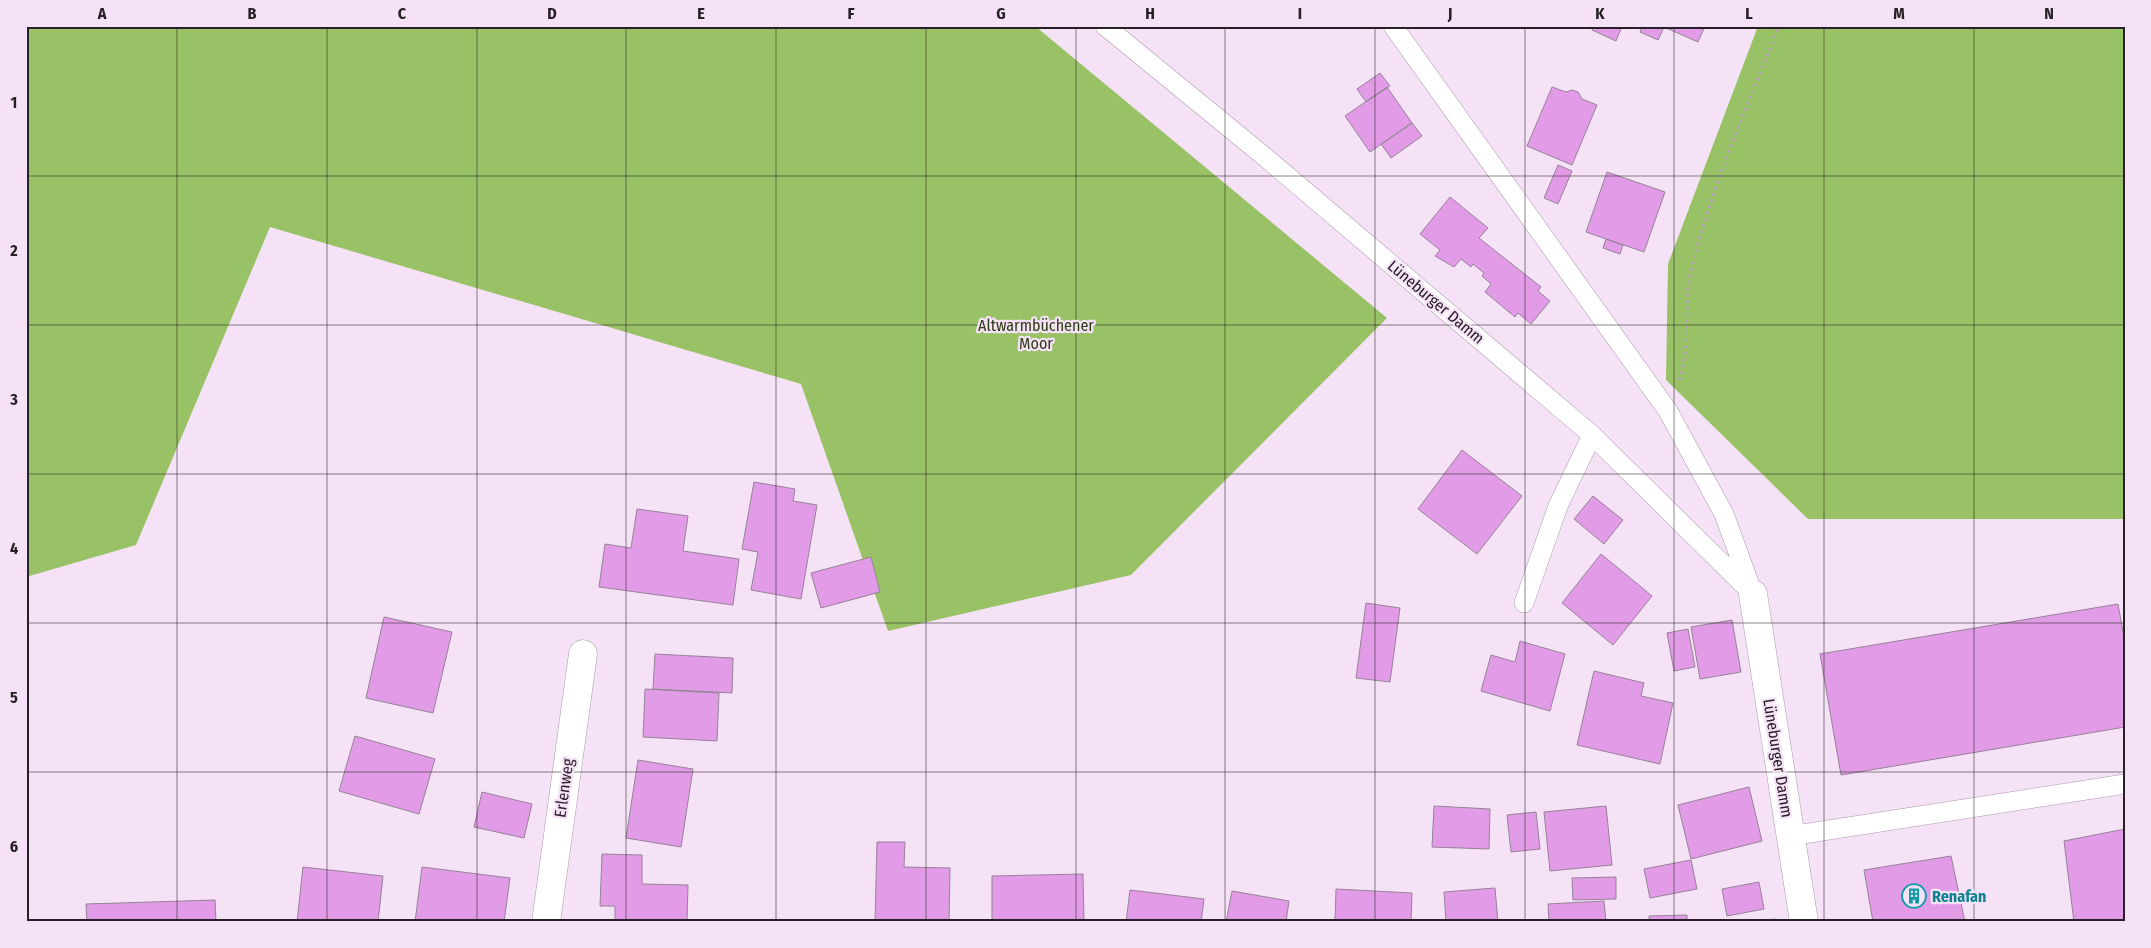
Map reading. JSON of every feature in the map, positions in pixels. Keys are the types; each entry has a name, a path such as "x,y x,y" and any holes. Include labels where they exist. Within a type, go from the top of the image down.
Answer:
{"street":[{"name":"Lüneburger Damm","path":"1754,594 1804,922"},
{"name":"Erlenweg","path":"546,922 583,654"}],"lane":[{"name":"Lüneburger Damm","path":"1105,26 1272,163 1592,435 1754,594"},
{"name":"Lüneburger Damm","path":"1393,26 1668,411 1724,514 1754,594"},
{"path":"1524,603 1558,506 1592,435"},
{"path":"1790,836 2125,784"}],"path":[{"path":"1668,411 1685,364 1686,304 1691,268 1710,205 1779,26"}],"green space":[{"name":"Altwarmbüchener Moor","path":"26,26 1035,26 1387,318 1131,575 888,631 801,384 270,227 136,545 26,577"},
{"path":"1758,26 2125,26 2125,519 1808,519 1666,380 1668,264"}],"building":[{"path":"1593,26 1622,26 1616,41 1592,30"},
{"path":"1642,26 1705,26 1698,42 1664,27 1658,40 1640,32"},
{"path":"1380,73 1390,86 1366,102 1357,89"},
{"path":"1387,87 1412,123 1370,152 1345,116"},
{"path":"1552,87 1566,92 1572,90 1578,92 1582,99 1597,105 1572,165 1527,146"},
{"path":"1412,123 1422,136 1391,158 1381,144"},
{"path":"1558,165 1572,171 1558,204 1544,198"},
{"path":"1607,172 1665,192 1644,252 1586,232"},
{"path":"1450,197 1488,228 1479,238 1541,287 1538,291 1550,301 1531,324 1518,313 1515,317 1485,292 1491,284 1482,276 1484,273 1473,264 1471,267 1461,259 1454,267 1435,256 1440,250 1420,234"},
{"path":"1606,239 1623,245 1620,254 1603,248"},
{"path":"1462,450 1522,496 1477,554 1418,509"},
{"path":"754,482 795,489 793,501 817,505 801,599 751,590 758,552 742,549"},
{"path":"1593,496 1623,520 1604,544 1574,519"},
{"path":"637,509 688,516 683,551 739,559 733,605 599,587 605,544 631,548"},
{"path":"1601,554 1652,596 1613,645 1562,603"},
{"path":"871,557 880,592 821,608 811,573"},
{"path":"1366,603 1400,608 1390,682 1356,678"},
{"path":"2118,604 2125,643 2125,727 1841,775 1820,654"},
{"path":"384,617 452,632 433,713 366,698"},
{"path":"1732,620 1741,672 1700,679 1691,627"},
{"path":"1688,629 1695,667 1674,671 1667,633"},
{"path":"1520,641 1565,654 1550,711 1481,691 1491,655 1515,662"},
{"path":"655,654 733,658 732,693 653,689"},
{"path":"1594,671 1644,683 1641,696 1673,703 1660,764 1577,745"},
{"path":"645,689 719,693 717,741 643,737"},
{"path":"355,736 435,759 419,814 339,791"},
{"path":"638,760 693,769 681,847 626,838"},
{"path":"1749,787 1762,841 1691,859 1678,805"},
{"path":"482,792 532,804 524,838 474,827"},
{"path":"1434,806 1490,809 1489,849 1432,847"},
{"path":"1606,806 1612,865 1550,871 1544,812"},
{"path":"1536,812 1540,849 1511,852 1507,815"},
{"path":"2125,829 2125,922 2074,922 2064,841"},
{"path":"877,842 905,842 904,867 950,868 949,922 875,922"},
{"path":"602,854 642,855 642,884 688,885 687,922 615,922 615,906 600,906"},
{"name":"Renafan","path":"1951,856 1965,922 1873,922 1864,870"},
{"path":"1691,860 1697,889 1650,898 1644,869"},
{"path":"303,867 383,876 378,922 297,922"},
{"path":"422,867 510,878 504,922 415,922"},
{"path":"1083,874 1084,922 992,922 992,876"},
{"path":"1616,877 1616,899 1573,900 1572,878"},
{"path":"1759,882 1764,909 1727,916 1722,889"},
{"path":"1495,888 1498,922 1446,922 1444,892"},
{"path":"1336,889 1412,893 1411,922 1335,922"},
{"path":"1130,890 1204,899 1201,922 1126,922"},
{"path":"1232,891 1289,901 1286,922 1226,922"},
{"path":"215,900 216,922 87,922 86,904"},
{"path":"1604,901 1606,922 1549,922 1548,904"},
{"path":"1687,915 1687,922 1649,922 1649,916"},
{"path":"1775,919 1775,922 1749,922"}],"place":[{"name":"Renafan","path":"1914,896"}]}
